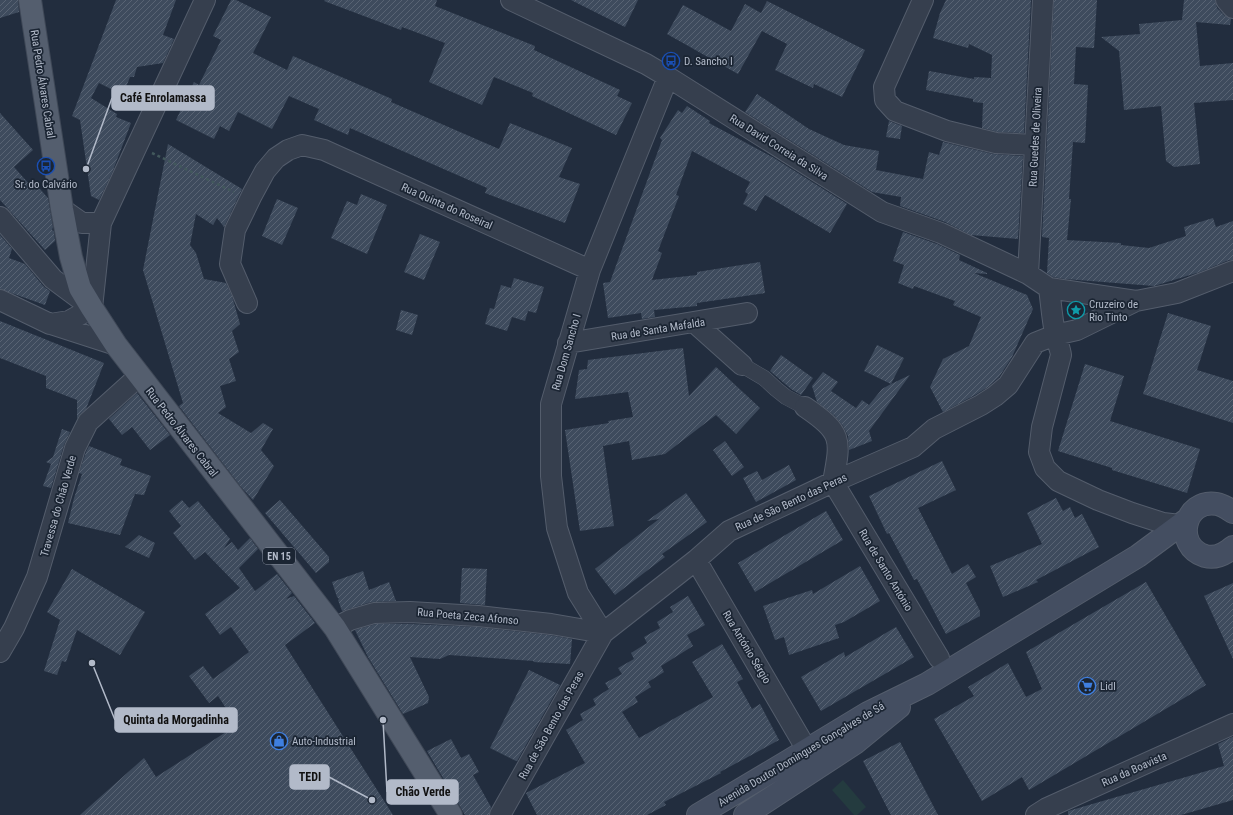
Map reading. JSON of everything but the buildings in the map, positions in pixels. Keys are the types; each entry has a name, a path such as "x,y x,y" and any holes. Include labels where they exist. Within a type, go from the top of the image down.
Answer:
{"main road":[{"name":"Rua Pedro Álvares Cabral","path":"30,0 62,209 71,257 80,288 116,345 139,376 335,628 451,815"},
{"name":"Avenida Doutor Domingues Gonçalves de Sá","path":"698,815 806,745 926,684 1138,556 1184,522 1200,506 1208,504 1228,505"},
{"path":"1184,522 1188,543 1194,550"},
{"name":"Avenida Doutor Domingues Gonçalves de Sá","path":"1138,556 1173,548 1194,550 1201,555 1209,557 1228,554"},
{"name":"Avenida Doutor Domingues Gonçalves de Sá","path":"744,815 855,743 926,684"}],"street":[{"path":"92,308 101,223 205,0"},
{"name":"Rua David Correia da Silva","path":"512,0 646,64 882,212 941,233 1028,274 1049,288"},
{"name":"Rua Guedes de Oliveira","path":"1028,274 1043,0"},
{"path":"1226,0 1233,8"},
{"path":"920,1 884,87 885,100 895,111 947,131 996,143 1035,145"},
{"name":"Rua Dom Sancho I","path":"603,633 578,593 557,528 551,476 550,404 590,270 668,77"},
{"name":"Rua Quinta do Roseiral","path":"249,199 265,171 276,158 288,150 302,145 324,150 590,270"},
{"path":"247,303 230,264 235,230 249,199"},
{"path":"62,209 82,223 101,223"},
{"path":"0,217 52,279 92,308"},
{"path":"1184,522 1164,523 1098,500 1058,481 1045,468 1039,452 1042,427 1061,355 1055,335 1049,288 1136,301 1178,293 1233,271"},
{"path":"0,300 50,324 116,345"},
{"name":"Rua de São Bento das Peras","path":"500,815 603,633 696,560 729,531 833,482 913,447 934,429 981,405 1008,385 1035,343 1055,335 1077,330 1136,301"},
{"path":"50,324 69,321 92,308"},
{"name":"Rua de Santa Mafalda","path":"568,343 695,323 747,313"},
{"path":"695,323 742,365 764,378 786,397 823,419 831,428 837,436 838,447 833,482"},
{"name":"Travessa do Chão Verde","path":"0,652 14,628 37,577 75,448 88,422 139,376"},
{"name":"Rua de Santo António","path":"833,482 939,658"},
{"name":"Rua António Sérgio","path":"696,560 806,745"},
{"name":"Rua Poeta Zeca Afonso","path":"335,628 350,620 374,613 410,612 478,616 552,624 603,633"},
{"path":"806,745 813,753 820,753 905,702"},
{"name":"Rua da Boavista","path":"1036,815 1047,808 1233,724"},
{"path":"744,815 757,795 803,767 807,760 806,745"}],"path":[{"path":"137,146 249,199"}],"green space":[{"path":"843,780 866,807 857,815 854,815 832,790"}],"place":[{"name":"D. Sancho I","path":"671,61"},
{"name":"Sr. do Calvário","path":"46,166"},
{"name":"Café Enrolamassa","path":"86,169"},
{"name":"Cruzeiro de Rio Tinto","path":"1076,310"},
{"name":"Quinta da Morgadinha","path":"92,663"},
{"name":"Lidl","path":"1087,686"},
{"name":"Chão Verde","path":"383,720"},
{"name":"Auto-Industrial","path":"279,741"},
{"name":"TEDI","path":"372,800"}]}
